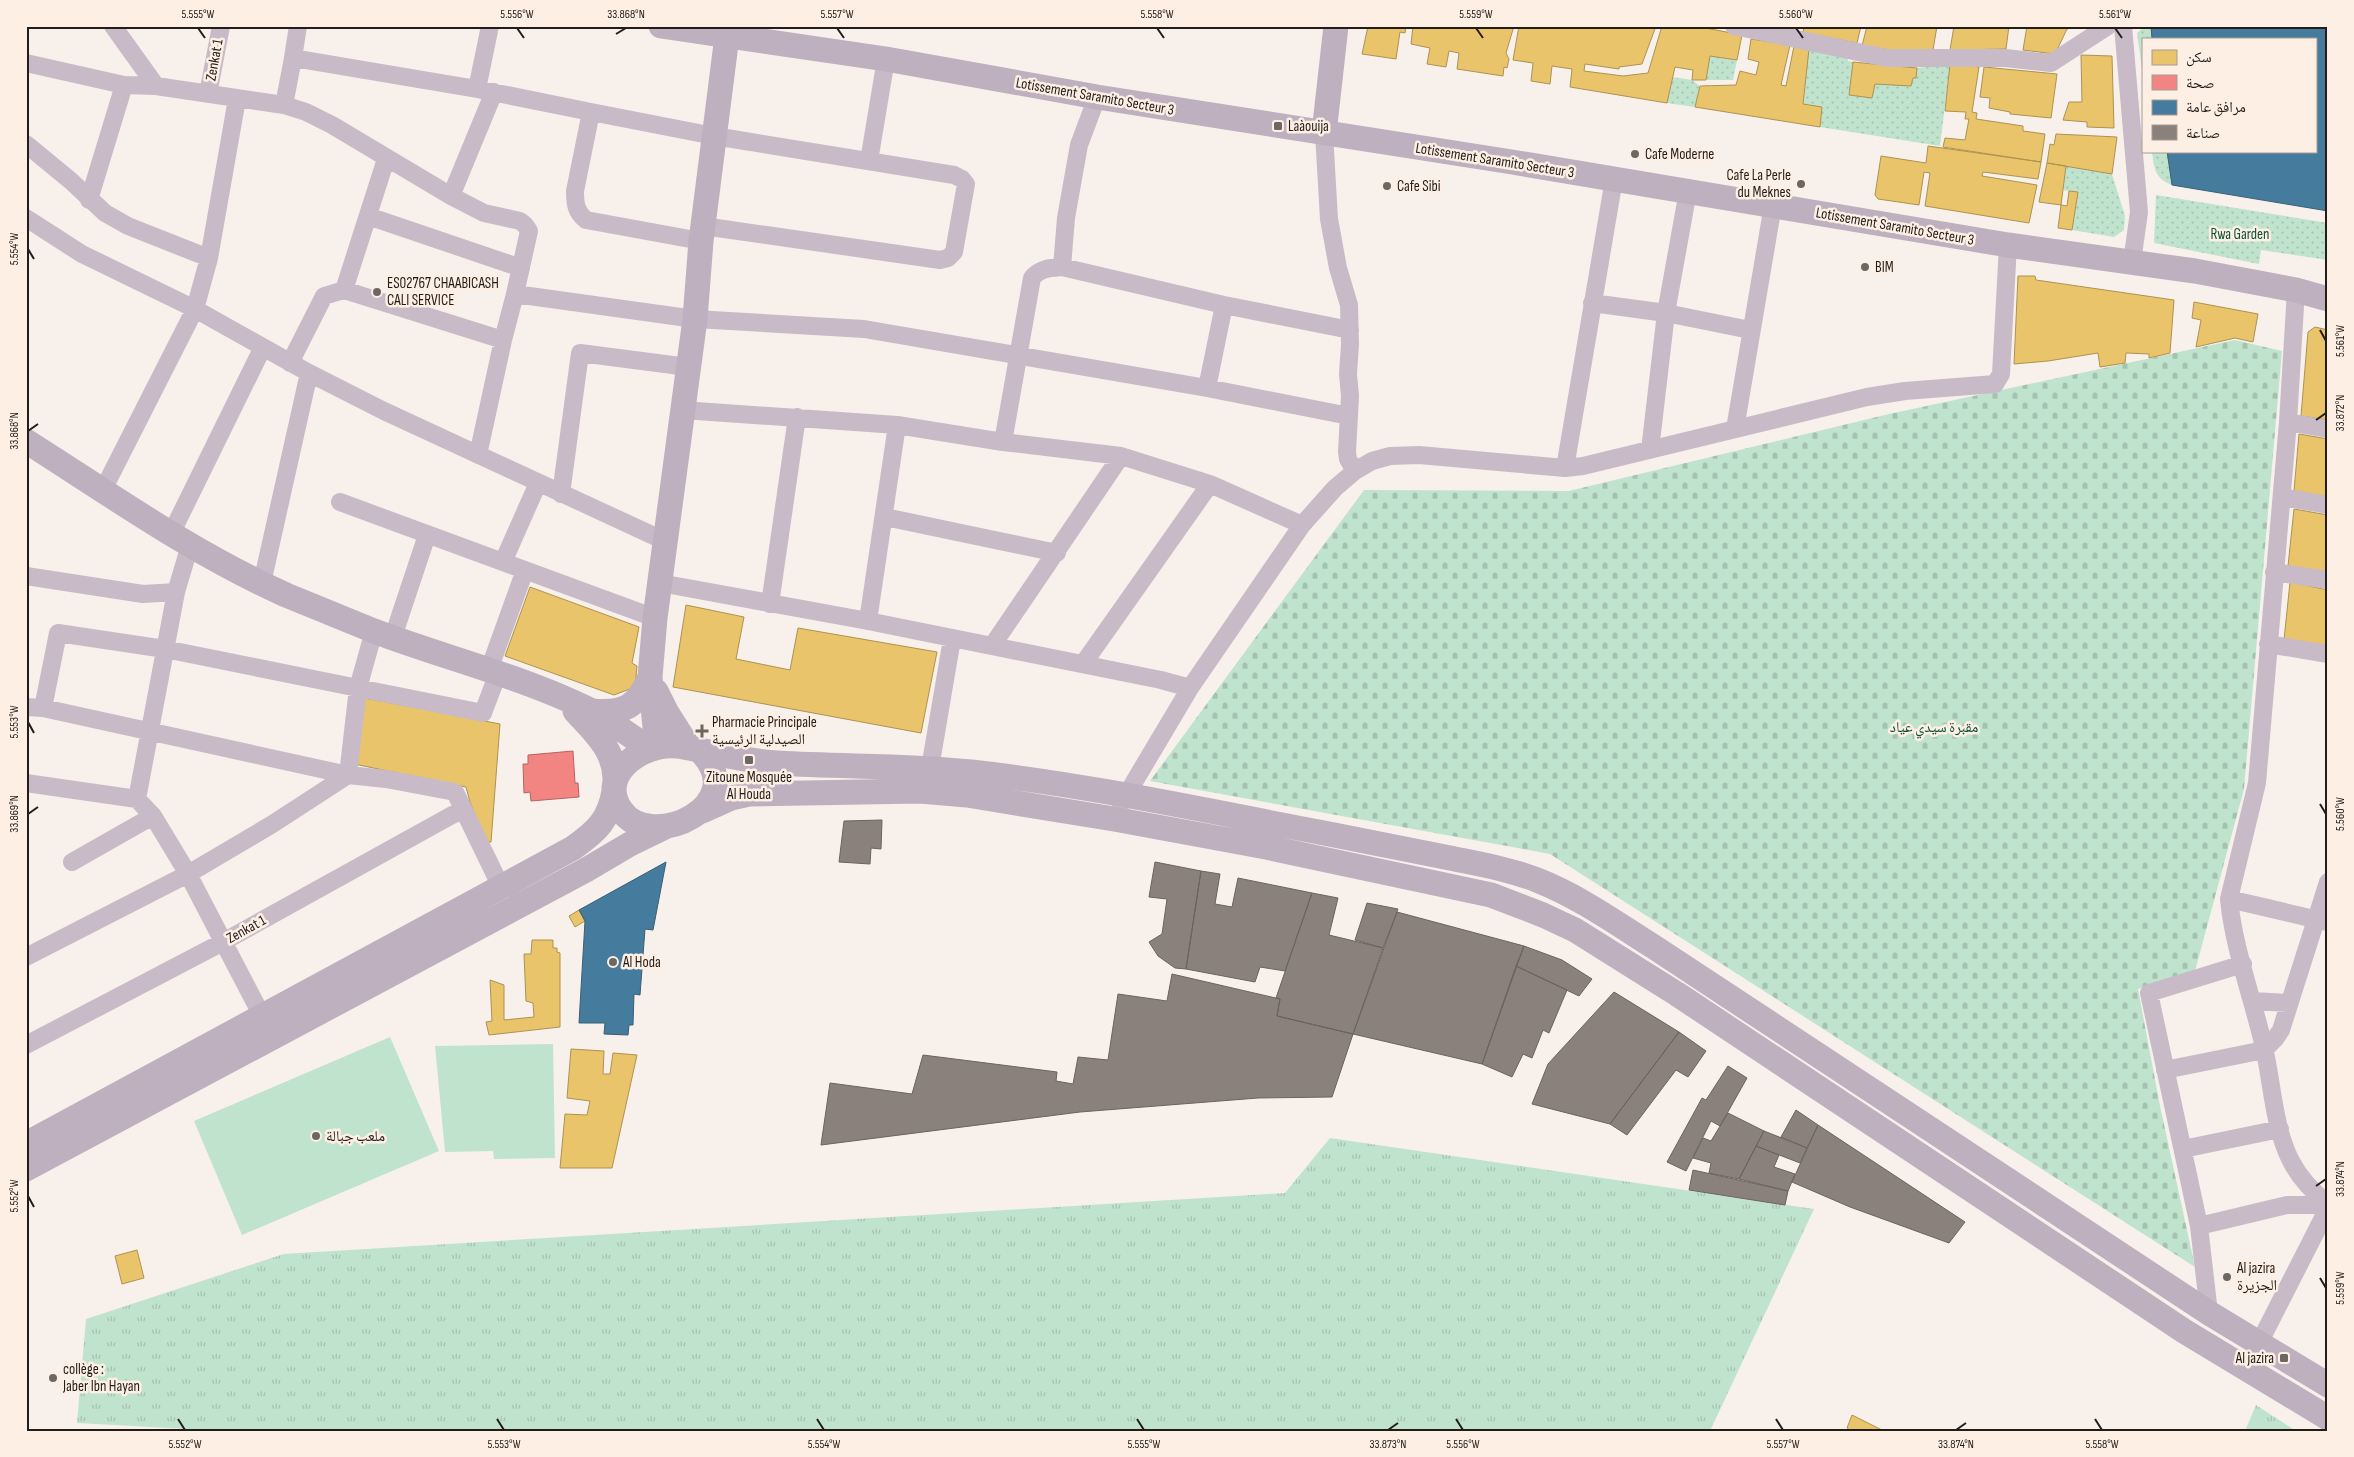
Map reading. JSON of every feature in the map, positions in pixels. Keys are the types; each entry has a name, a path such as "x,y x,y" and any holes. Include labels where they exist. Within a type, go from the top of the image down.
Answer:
{"main road":[{"name":"Lotissement Saramito Secteur 3","path":"661,26 886,59 1097,97 1688,191 2008,245 2195,271 2296,290 2328,299"},
{"path":"1324,133 1336,26"},
{"path":"653,748 650,678 655,618 667,542 694,319 702,233 727,36"},
{"path":"26,441 180,539 262,583 383,634 493,671 564,698 592,711 653,748"},
{"path":"592,711 610,713 628,706 642,695 650,678"},
{"path":"650,678 667,713 693,748 708,759 714,769 716,781 714,792 710,803 702,811"},
{"path":"564,698 602,741 615,766 616,802 622,813 631,821 642,826 654,827 673,824"},
{"path":"26,1144 573,848 593,834 606,818 611,808 620,769 628,760 653,748 676,744 749,760 778,763 930,768 1125,795 1350,838 1510,871 1536,879 1560,890 1604,916 1692,972 1888,1103 2210,1313 2328,1386"},
{"path":"26,1169 586,870 630,844 731,798 749,794 920,790 967,795 1266,846 1491,895 1543,915 1575,930 1677,994 2184,1331 2328,1418"},
{"path":"1344,863 1350,838"},
{"path":"1677,994 1692,972"}],"street":[{"path":"113,26 156,86"},
{"name":"Zenkat 1","path":"208,94 220,26"},
{"path":"284,105 298,26"},
{"path":"451,196 485,90 490,26"},
{"path":"1734,26 1887,58 2005,58 2051,63 2108,26"},
{"path":"2122,26 2139,212 2132,262"},
{"path":"292,58 485,90 714,136 954,175 962,178 966,184 954,252 948,258 940,260 586,220 578,214 575,204 575,191 591,112"},
{"path":"869,161 886,59"},
{"path":"26,63 124,85 156,86 238,98 284,105 306,112 332,125 386,159 451,196 484,213 520,221 525,225 529,231 478,455"},
{"path":"89,200 124,85"},
{"path":"1062,267 1066,218 1079,145 1097,97"},
{"path":"103,490 195,309 209,258 238,98"},
{"path":"1324,133 1329,219 1338,268 1348,305 1350,330 1348,374 1350,416 1347,452 1348,459 1355,471"},
{"path":"26,144 105,213 128,226 209,258"},
{"path":"344,290 386,159"},
{"path":"1565,468 1614,179"},
{"path":"1650,450 1666,313 1688,191"},
{"path":"1735,429 1772,205"},
{"path":"368,216 521,268"},
{"path":"26,218 82,254 195,309 290,364 560,494 667,542"},
{"path":"1114,819 1125,795 1190,688 1302,525 1335,488 1355,471 1372,461 1390,456 1419,455 1565,468 1583,466 1867,397 1905,391 1995,384 2001,374 2008,245"},
{"path":"1003,442 1032,278 1043,269 1062,267 1224,306 1350,330"},
{"path":"290,364 324,296 344,290 503,340"},
{"path":"2296,290 2288,422 2257,783 2229,899 2230,915 2253,1001 2280,1129 2290,1160 2299,1175 2311,1191 2328,1206"},
{"path":"515,294 694,319 864,329 1018,354 1350,416"},
{"path":"1592,303 1666,313 1750,330"},
{"path":"1207,388 1224,306"},
{"path":"138,799 176,592 180,539 263,347"},
{"path":"560,494 580,353 688,367"},
{"path":"262,583 309,373"},
{"path":"682,410 897,425 1003,442 1121,456 1210,484 1302,525"},
{"path":"770,604 797,417"},
{"path":"2288,422 2328,429"},
{"path":"868,621 897,425"},
{"path":"992,646 1121,456"},
{"path":"503,562 538,483"},
{"path":"1083,664 1210,484"},
{"path":"2282,497 2328,505"},
{"path":"340,502 655,618"},
{"path":"884,517 1056,553"},
{"path":"348,775 358,688 428,535"},
{"path":"501,887 454,792 386,779 348,775 35,708 58,633 166,649 483,713 493,671 525,570"},
{"path":"2274,572 2328,580"},
{"path":"26,576 142,594 176,592"},
{"path":"660,583 868,621 1083,664 1190,688"},
{"path":"930,768 952,639"},
{"path":"2268,644 2328,654"},
{"path":"26,957 188,874 271,825 348,775"},
{"path":"26,782 138,799 153,816 188,874 262,1016"},
{"name":"Zenkat 1","path":"26,1045 224,942 463,809"},
{"path":"72,862 153,816"},
{"path":"2165,1070 2264,1050 2275,1040 2281,1030 2289,1003 2323,921 2328,882"},
{"path":"2229,899 2323,921"},
{"path":"2210,1313 2199,1226 2149,993 2243,964"},
{"path":"2253,1001 2289,1003"},
{"path":"2183,1149 2280,1129"},
{"path":"2199,1226 2287,1205 2328,1206"},
{"path":"2246,1368 2328,1206"}],"green space":[{"path":"2145,26 2151,26 2152,38 2142,38 2142,69 2137,33"},
{"path":"1809,49 1848,57 1848,61 1853,62 1849,95 1871,98 1875,84 1911,86 1917,68 1950,64 1940,146 1820,127 1822,107 1803,104"},
{"path":"1710,56 1737,60 1733,80 1706,80"},
{"path":"1672,77 1692,80 1700,86 1695,107 1667,103"},
{"path":"2152,152 2167,152 2172,185 2162,180 2156,172"},
{"path":"2066,166 2112,174 2125,216 2124,230 2114,237 2072,230 2078,193 2063,190"},
{"name":"Rwa Garden","path":"2156,195 2328,223 2328,260 2261,250 2259,264 2154,243"},
{"name":"مقبرة سيدي عياد","path":"2235,340 2282,351 2244,789 2195,971 2138,989 2160,1106 2195,1267 1550,854 1150,781 1364,490 1569,491 1889,414"},
{"name":"ملعب جبالة","path":"390,1037 439,1151 242,1235 194,1121"},
{"path":"553,1044 555,1158 494,1159 493,1151 445,1152 435,1046"},
{"path":"1330,1138 1814,1209 1710,1431 224,1431 77,1423 86,1319 284,1254 1285,1193"},
{"path":"2256,1405 2296,1431 2245,1431"}],"building: سكن":[{"path":"1368,26 1406,26 1405,33 1400,32 1396,59 1362,54"},
{"path":"1413,26 1514,26 1506,53 1509,59 1507,68 1504,67 1503,76 1457,69 1459,53 1449,51 1446,67 1427,64 1430,48 1411,44"},
{"path":"1519,26 1656,26 1642,64 1619,67 1619,69 1585,64 1584,71 1623,76 1648,73 1662,26 1695,26 1742,35 1737,60 1710,56 1706,80 1692,80 1693,70 1675,67 1667,103 1570,87 1572,69 1552,66 1550,84 1531,81 1533,63 1513,60"},
{"path":"1767,26 1797,26 1796,32"},
{"path":"1804,26 1861,26 1857,43 1803,33"},
{"path":"1867,26 1937,26 1933,50 1891,50 1862,46"},
{"path":"1954,26 2009,26 2006,49 1950,50"},
{"path":"2027,26 2074,26 2067,29 2055,54 2023,50"},
{"path":"1751,39 1790,45 1781,85 1786,86 1794,46 1809,49 1803,104 1822,107 1820,127 1695,107 1700,86 1736,85 1740,71 1756,75 1759,62 1748,59"},
{"path":"2081,55 2112,56 2114,128 2087,127 2087,122 2063,120 2069,102 2082,102"},
{"path":"1853,62 1917,68 1916,78 1913,78 1911,86 1875,84 1872,98 1849,95"},
{"path":"1950,64 1979,67 1972,112 1977,113 1976,119 2023,126 2023,131 2045,134 2041,162 1943,147 1945,138 1965,140 1969,119 1965,119 1966,112 1945,111"},
{"path":"1984,67 2057,74 2051,118 2010,114 2010,112 1989,108 1990,98 1980,97"},
{"path":"2056,134 2117,137 2112,174 2047,163 2050,144 2054,145"},
{"path":"1928,146 2041,162 2038,179 1983,172 1982,176 2037,185 2029,223 1925,206 1930,173 1924,172 1919,205 1878,199 1875,195 1881,156 1926,163"},
{"path":"2047,163 2066,166 2061,205 2039,202"},
{"path":"2069,191 2078,192 2072,230 2058,228 2061,205 2067,206"},
{"path":"2018,276 2035,276 2036,280 2174,300 2170,353 2149,358 2149,354 2126,353 2125,363 2100,367 2098,353 2014,364"},
{"path":"2194,302 2258,314 2253,342 2235,338 2196,347 2201,320 2192,318"},
{"path":"2315,327 2328,330 2328,420 2301,416 2308,332"},
{"path":"2299,434 2328,439 2328,497 2294,491"},
{"path":"2294,509 2328,515 2328,572 2288,566"},
{"path":"2290,582 2328,590 2328,647 2284,640"},
{"path":"530,587 639,627 632,663 637,666 635,687 614,695 505,656"},
{"path":"686,605 744,617 736,659 790,670 798,628 937,652 921,733 673,687"},
{"path":"365,698 500,724 491,842 486,842 466,787 354,764"},
{"path":"579,910 585,921 575,927 569,916"},
{"path":"532,940 553,940 553,948 557,948 557,952 560,953 560,1027 489,1035 486,1022 492,1021 490,980 504,985 504,1020 534,1017 533,1003 526,1001 524,954 531,954"},
{"path":"571,1049 604,1051 603,1074 610,1074 613,1053 637,1055 612,1168 560,1168 565,1114 587,1115 590,1101 567,1098"},
{"path":"137,1250 144,1278 122,1284 115,1256"},
{"path":"1852,1415 1884,1431 1852,1431 1847,1428"}],"building: صحة":[{"path":"573,751 575,783 578,783 579,797 531,801 530,792 524,793 523,764 528,764 528,755"}],"building: مرافق عامة":[{"path":"2151,26 2328,26 2328,211 2172,185 2167,152 2316,152 2316,38 2152,38"},
{"name":"Al Hoda","path":"666,862 653,930 645,929 640,995 634,994 633,1025 629,1025 628,1035 604,1034 605,1023 579,1023 585,921 579,910"}],"building: صناعة":[{"path":"882,820 881,849 871,848 870,864 839,862 844,821"},
{"path":"1155,862 1201,871 1186,969 1175,968 1158,956 1149,942 1162,934 1167,899 1149,897"},
{"path":"1201,871 1220,874 1215,904 1232,907 1238,878 1312,893 1285,971 1260,967 1255,982 1186,969"},
{"path":"1312,893 1338,898 1329,935 1383,948 1353,1034 1277,1016 1280,999 1276,998"},
{"path":"1367,903 1398,909 1383,948 1355,940"},
{"path":"1397,912 1524,946 1482,1064 1353,1034"},
{"path":"1524,946 1562,960 1592,979 1579,996 1516,966"},
{"path":"1516,966 1567,990 1549,1033 1543,1030 1532,1058 1523,1054 1512,1077 1482,1064"},
{"path":"1172,974 1280,999 1277,1016 1353,1034 1332,1097 1258,1098 1080,1112 821,1145 830,1083 912,1094 923,1055 1057,1072 1056,1081 1073,1084 1078,1057 1108,1060 1118,994 1167,1001"},
{"path":"1614,992 1679,1032 1610,1124 1532,1104 1548,1064"},
{"path":"1679,1032 1706,1051 1688,1077 1676,1070 1627,1135 1610,1124"},
{"path":"1728,1066 1747,1078 1720,1126 1711,1121 1686,1171 1667,1162 1702,1098 1706,1100"},
{"path":"1796,1110 1818,1125 1807,1148 1781,1137"},
{"path":"1728,1113 1764,1131 1739,1179 1709,1173 1711,1163 1693,1158 1703,1138 1711,1141"},
{"path":"1818,1125 1965,1222 1949,1243 1850,1207 1792,1182"},
{"path":"1764,1131 1807,1148 1800,1163 1756,1146"},
{"path":"1756,1146 1779,1155 1774,1167 1795,1174 1788,1191 1739,1179"},
{"path":"1693,1170 1788,1191 1785,1205 1689,1190"}],"place":[{"name":"Laàouija","path":"1278,126"},
{"name":"Cafe Moderne","path":"1635,154"},
{"name":"Cafe La Perle du Meknes","path":"1801,184"},
{"name":"Cafe Sibi","path":"1387,186"},
{"name":"BIM","path":"1865,267"},
{"name":"ES02767 CHAABICASH CALI SERVICE","path":"377,292"},
{"name":"Pharmacie Principale الصيدلية الرئيسية","path":"702,731"},
{"name":"Zitoune Mosquée Al Houda","path":"749,760"},
{"name":"Al Hoda","path":"613,962"},
{"name":"ملعب جبالة","path":"316,1136"},
{"name":"Al jazira الجزيرة","path":"2227,1277"},
{"name":"Al jazira","path":"2284,1358"},
{"name":"collège : Jaber Ibn Hayan","path":"53,1378"}]}
